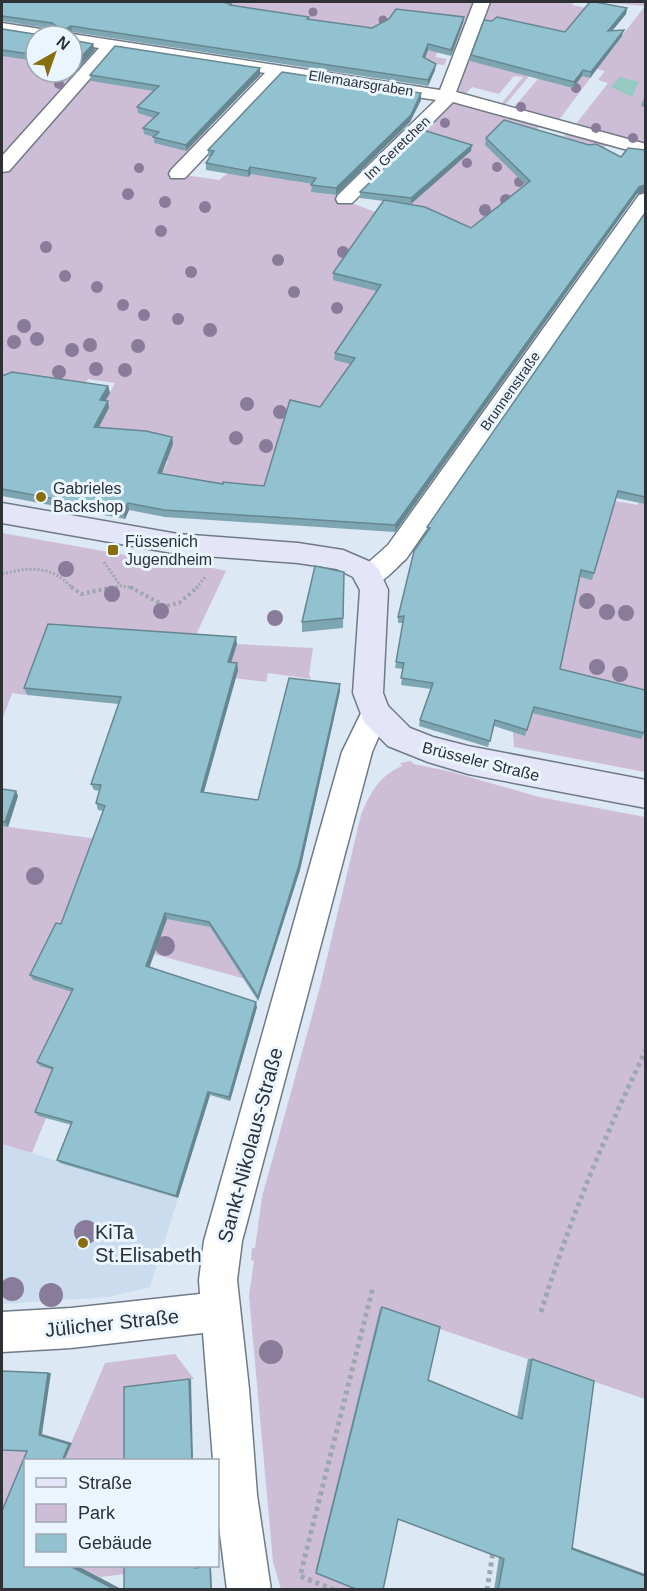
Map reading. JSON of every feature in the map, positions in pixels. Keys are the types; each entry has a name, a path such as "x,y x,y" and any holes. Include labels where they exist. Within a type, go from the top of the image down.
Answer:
{"street":[{"path":"448,96 482,2"},
{"path":"2,28 24,31"},
{"name":"Ellemaarsgraben","path":"84,41 448,96 645,150"},
{"path":"2,167 111,45"},
{"path":"178,174 277,70"},
{"name":"Im Geretchen","path":"345,199 448,96"},
{"name":"Brunnenstraße","path":"369,577 397,552 645,199"},
{"path":"2,513 178,544 318,556 352,563 369,577"},
{"name":"Brüsseler Straße","path":"369,577 374,598 368,693 375,713 399,737 428,749 519,771 645,794"},
{"name":"Sankt-Nikolaus-Straße","path":"249,1590 236,1495 218,1280 223,1241 357,752 363,733 375,713"},
{"name":"Jülicher Straße","path":"2,1332 71,1328 221,1311"}],"path":[{"path":"101,557 120,586"},
{"path":"2,574 26,569 45,569 59,575 72,589 81,594 120,586 137,588 157,603 169,606 182,601 189,595 201,584 209,571"},
{"path":"541,1312 598,1154 645,1050"},
{"path":"334,1590 300,1576 373,1287"},
{"path":"487,1590 493,1552"}],"shaded area":[{"path":"619,77 639,82 632,97 611,87"},
{"name":"KiTa St.Elisabeth","path":"2,1144 178,1198 150,1287 108,1297 2,1304"}],"green space":[{"path":"40,2 574,2 572,5 624,16 603,42 615,45 645,6 645,143 576,124 608,83 598,80 605,71 597,69 559,120 514,107 538,79 567,76 530,75 505,105 501,104 523,77 514,76 499,94 472,87 465,94 457,90 476,36 512,45 495,23 482,19 458,52 439,50 435,57 447,59 444,65 419,61 348,67 343,74 311,70 327,46 84,34 84,24 79,24 97,7 43,24 18,25"},
{"path":"594,2 645,2 645,6"},
{"path":"94,47 145,55 158,91 210,129 170,173 220,180 231,172 274,156 396,130 408,131 396,143 377,140 293,181 316,185 312,192 342,196 349,202 394,219 439,179 413,138 448,105 455,103 539,127 519,148 546,156 566,134 607,145 355,365 265,493 149,501 168,461 89,444 109,409 102,407 115,383 88,379 61,425 2,388 2,54 24,59 24,84 84,84 84,59 87,56 93,58 98,53"},
{"path":"645,474 645,772 514,747 513,732 510,731 521,700 610,500 638,505"},
{"path":"2,533 226,571 193,641 33,680 26,695 12,693 2,720"},
{"path":"237,644 313,648 309,675 311,679 268,673 266,682 226,677"},
{"path":"411,761 414,764 452,772 539,797 645,817 645,1399 437,1328 370,1589 281,1589 273,1562 249,1296 254,1261 251,1260 252,1248 255,1248 262,1197 320,987 361,815 372,792 381,780 402,766 400,763"},
{"path":"2,826 127,843 34,980 78,994 41,1066 56,1072 39,1116 46,1118 32,1153 2,1144"},
{"path":"156,914 209,926 264,984 135,949"},
{"path":"175,1354 194,1379 126,1387 126,1459 64,1459 105,1363"},
{"path":"2,1449 31,1451 28,1459 24,1459 24,1467 2,1519"},
{"path":"80,1567 143,1567 143,1572 100,1577"}],"building":[{"path":"2,2 222,2 309,17 307,19 372,28 389,19 396,9 464,17 451,50 428,44 423,57 436,64 428,80 84,28 84,24 53,24 2,16"},
{"path":"590,2 627,8 608,31 624,30 591,72 583,70 574,82 471,55 484,20 492,21 497,17 565,32"},
{"path":"2,29 24,32 24,53 2,50"},
{"path":"84,42 93,44 84,54"},
{"path":"115,46 260,68 186,145 153,137 159,132 143,128 159,113 137,107 159,86 90,75"},
{"path":"282,72 421,93 411,115 336,188 311,185 316,178 250,167 248,171 206,163 214,151 208,150"},
{"path":"504,120 589,145 596,144 621,157 628,148 645,150 645,185 639,187 395,525 164,510 128,503 123,512 2,489 2,375 12,372 108,386 100,400 108,401 94,427 146,431 172,437 158,473 223,484 223,482 264,486 290,400 320,407 355,358 335,353 381,285 333,273 384,200 425,207 471,228 530,181 486,138"},
{"path":"423,130 472,145 411,198 360,192"},
{"path":"645,213 645,497 618,491 594,573 581,570 560,669 645,690 644,733 534,707 527,730 495,720 490,741 420,720 433,683 401,678 404,663 396,662 404,616 398,617 414,551 430,528 427,527"},
{"path":"315,566 344,572 343,618 302,622"},
{"path":"48,624 236,637 228,662 237,663 201,792 258,800 289,678 340,684 299,865 258,997 209,922 165,913 146,966 256,1002 229,1097 208,1092 176,1196 57,1160 72,1122 35,1112 53,1068 37,1062 73,989 30,975 56,923 61,924 105,806 96,803 101,785 91,784 121,697 24,688"},
{"path":"2,789 16,791 5,822 2,821"},
{"path":"382,1307 440,1327 428,1380 522,1419 532,1359 594,1381 572,1549 645,1576 645,1590 498,1590 504,1559 398,1519 383,1590 358,1590 316,1573"},
{"path":"2,1371 48,1373 39,1435 69,1444 63,1459 24,1459 24,1567 72,1567 116,1590 2,1590 2,1511 27,1451 2,1450"},
{"path":"189,1379 192,1459 124,1459 124,1387"},
{"path":"124,1567 210,1567 211,1590 124,1590"}],"place":[{"name":"Gabrieles Backshop","path":"41,497"},
{"name":"Füssenich Jugendheim","path":"113,550"},
{"name":"KiTa St.Elisabeth","path":"83,1243"}]}
